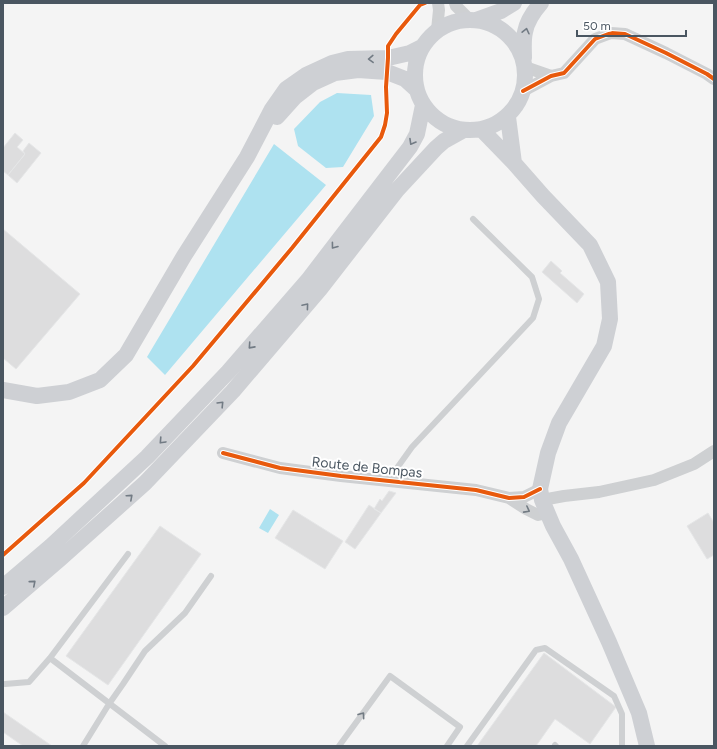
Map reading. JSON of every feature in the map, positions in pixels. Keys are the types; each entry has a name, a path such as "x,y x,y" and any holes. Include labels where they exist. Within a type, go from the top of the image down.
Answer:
{"main road":[{"path":"514,3 501,11 473,20 452,22 437,30 422,47 416,60 414,75 416,89 423,105 433,117 446,126 462,131 482,130 496,125 508,117 517,105 524,91 525,32 529,20 541,3"},
{"path":"473,20 492,24 507,33 517,46 524,65"},
{"path":"247,157 275,104 286,89 306,75 332,63 348,59 388,58 410,53 422,47"},
{"path":"3,390 37,396 69,392 100,380 126,355 184,256 247,157 278,116 295,97 313,83 335,73 358,70 387,72 405,79 416,89"},
{"path":"3,587 51,546 147,457 256,340 308,280 410,147 417,134 423,105"},
{"path":"508,117 514,163"},
{"path":"482,130 590,245 608,282 610,319 604,346 559,423 548,453 543,501 553,526 571,559 609,642 639,713 647,746"},
{"path":"3,608 60,560 145,483 233,391 320,289 397,190 436,148 444,141 462,131"}],"street":[{"path":"437,30 439,10 438,3"},
{"path":"455,3 456,6 473,20"},
{"path":"524,91 551,76 564,73 595,39 611,33 625,34 666,53 714,79"},
{"path":"524,65 551,76"},
{"path":"509,498 524,496 543,501 564,496 599,492 654,480 694,464 714,451"},
{"name":"Route de Bompas","path":"223,453 280,468 476,490 509,498"},
{"path":"509,498 538,515 543,501"}],"lane":[{"path":"392,481 397,468 412,447 533,318 539,299 532,277 473,219"},
{"path":"6,684 29,682 50,658 128,554"},
{"path":"83,746 145,651 185,613 211,576"},
{"path":"467,746 536,650 545,648 614,696 622,714 622,746"},
{"path":"50,658 164,746"},
{"path":"338,746 390,676 460,727 447,746"}],"water":[{"path":"337,93 371,95 374,116 343,167 326,168 298,146 294,129 320,102"},
{"path":"274,144 326,185 165,375 147,357"},
{"path":"270,509 279,515 268,533 259,528"}],"building":[{"path":"15,133 23,140 17,147 25,154 8,175 3,171 3,148"},
{"path":"29,143 41,153 17,183 8,175 25,154 23,151"},
{"path":"3,229 80,294 16,369 3,358"},
{"path":"551,261 562,271 560,273 584,294 577,303 542,272"},
{"path":"389,491 396,493 381,513 374,509 380,499 382,501"},
{"path":"369,505 381,513 355,549 345,542"},
{"path":"293,510 343,541 325,569 275,538"},
{"path":"708,513 714,523 714,555 707,559 687,526"},
{"path":"160,526 201,554 108,685 66,656"},
{"path":"544,653 616,707 590,744 555,719 536,746 477,746"},
{"path":"3,712 52,746 23,746 3,732"}],"cycle path":[{"path":"3,555 84,483 193,366 292,248 381,137 387,113 386,87 388,46 420,5 425,3"},
{"path":"523,91 551,76 564,73 595,39 611,33 625,34 666,53 714,79"},
{"path":"223,453 280,468 476,490 509,498 524,497 540,489"}]}
